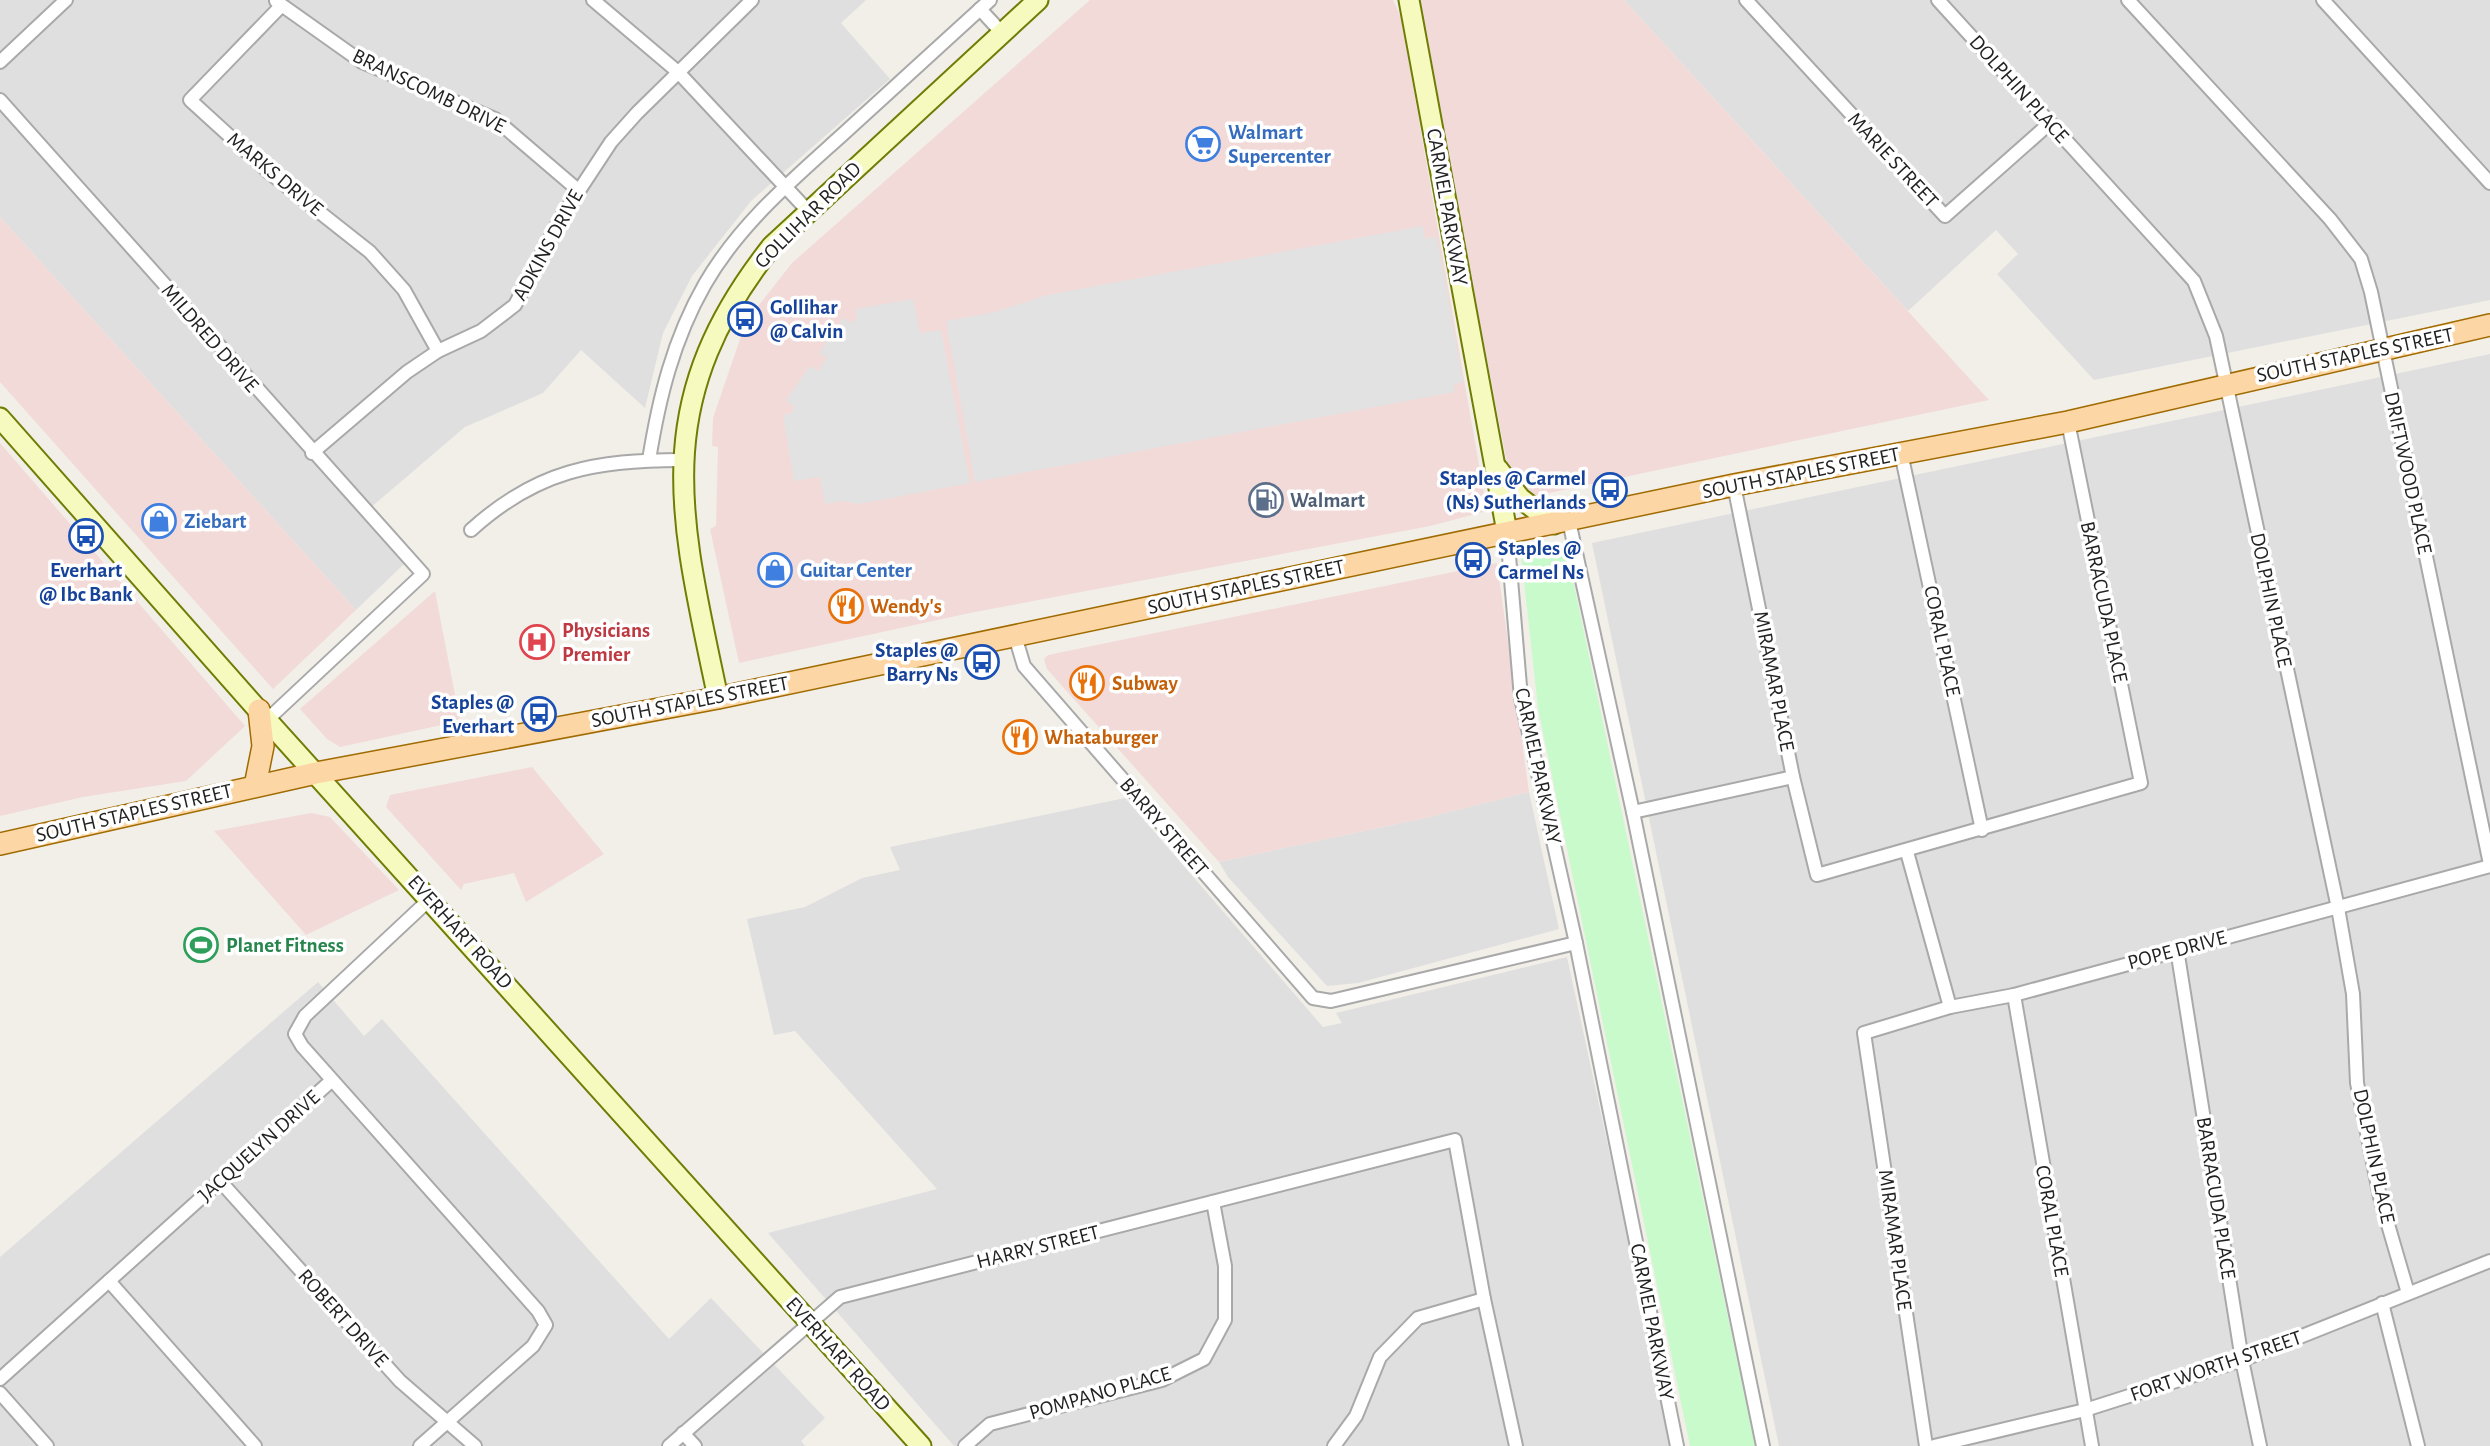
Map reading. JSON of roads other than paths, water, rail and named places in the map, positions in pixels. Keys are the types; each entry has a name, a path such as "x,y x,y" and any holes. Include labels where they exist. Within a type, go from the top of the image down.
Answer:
{"main road":[{"name":"GOLLIHAR ROAD","path":"718,698 691,569 682,497 682,460 690,408 714,335 749,275 772,246 1038,0"},
{"name":"CARMEL PARKWAY","path":"1409,0 1507,532"},
{"name":"SOUTH STAPLES STREET","path":"0,844 316,773 718,698 1734,485 2068,422 2382,348 2490,326"},
{"name":"EVERHART ROAD","path":"0,418 263,715 921,1446"},
{"path":"1495,465 1520,498 1561,522"},
{"path":"255,786 263,746 263,715"}],"street":[{"path":"0,62 66,0"},
{"path":"593,0 678,72 808,211"},
{"name":"ADKINS DRIVE","path":"312,453 383,389 438,351 481,331 515,305 578,190 611,142 752,0"},
{"path":"649,460 665,377 693,307 722,258 747,225 785,187 990,0"},
{"name":"MARIE STREET","path":"1746,0 1945,216 2050,122"},
{"name":"DOLPHIN PLACE","path":"1938,0 2194,281 2216,336 2224,384 2337,908 2353,994 2357,1083 2380,1197 2408,1293"},
{"name":"DRIFTWOOD PLACE","path":"2129,0 2330,219 2361,259 2371,292 2490,865"},
{"path":"2323,0 2490,183"},
{"name":"BRANSCOMB DRIVE","path":"278,3 362,62 495,119 578,190"},
{"name":"MARKS DRIVE","path":"278,3 190,100 271,173 370,252 404,290 438,351"},
{"path":"980,9 1002,33"},
{"name":"MILDRED DRIVE","path":"0,100 312,453 423,574 263,715"},
{"name":"BARRACUDA PLACE","path":"1982,830 2141,783 2068,422"},
{"name":"CORAL PLACE","path":"1901,453 1982,830"},
{"path":"471,530 524,489 564,472 607,463 682,460"},
{"name":"MIRAMAR PLACE","path":"1734,485 1793,777 1817,876 1906,852"},
{"path":"1561,522 1633,812 1763,1446"},
{"name":"CARMEL PARKWAY","path":"1507,532 1521,698 1576,943 1677,1446"},
{"name":"BARRY STREET","path":"1015,636 1024,666 1313,998 1331,1001 1576,943"},
{"path":"1633,812 1793,777"},
{"path":"1950,1007 1906,852 1982,830"},
{"name":"POPE DRIVE","path":"1864,1033 1950,1007 2014,995 2490,865"},
{"name":"JACQUELYN DRIVE","path":"0,1379 331,1080 295,1034 305,1016 430,899"},
{"name":"BARRACUDA PLACE","path":"2177,949 2242,1360 2260,1446"},
{"name":"CORAL PLACE","path":"2014,995 2092,1446"},
{"name":"MIRAMAR PLACE","path":"1864,1033 1926,1446"},
{"path":"331,1080 529,1301 546,1325 533,1346 419,1446"},
{"name":"HARRY STREET","path":"669,1446 840,1297 1455,1140 1483,1299"},
{"name":"ROBERT DRIVE","path":"220,1181 400,1381 475,1446"},
{"name":"POMPANO PLACE","path":"965,1446 990,1424 1162,1380 1204,1359 1225,1320 1225,1266 1213,1202"},
{"name":"FORT WORTH STREET","path":"1934,1446 2085,1410 2242,1360 2490,1261"},
{"path":"109,1282 255,1446"},
{"path":"1334,1446 1356,1416 1380,1357 1418,1318 1483,1299 1516,1446"},
{"path":"2382,1303 2418,1446"},
{"path":"0,1393 47,1446"},
{"path":"683,1433 695,1446"}],"place":[{"name":"Walmart Supercenter","path":"1203,144"},
{"name":"Gollihar @ Calvin","path":"745,319"},
{"name":"Staples @ Carmel (Ns) Sutherlands","path":"1610,490"},
{"name":"Walmart","path":"1266,500"},
{"name":"Ziebart","path":"159,521"},
{"name":"Everhart @ Ibc Bank","path":"86,536"},
{"name":"Staples @ Carmel Ns","path":"1473,560"},
{"name":"Guitar Center","path":"775,570"},
{"name":"Wendy's","path":"846,606"},
{"name":"Physicians Premier","path":"537,642"},
{"name":"Staples @ Barry Ns","path":"982,662"},
{"name":"Subway","path":"1087,683"},
{"name":"Staples @ Everhart","path":"539,714"},
{"name":"Whataburger","path":"1020,737"},
{"name":"Planet Fitness","path":"201,945"}]}
